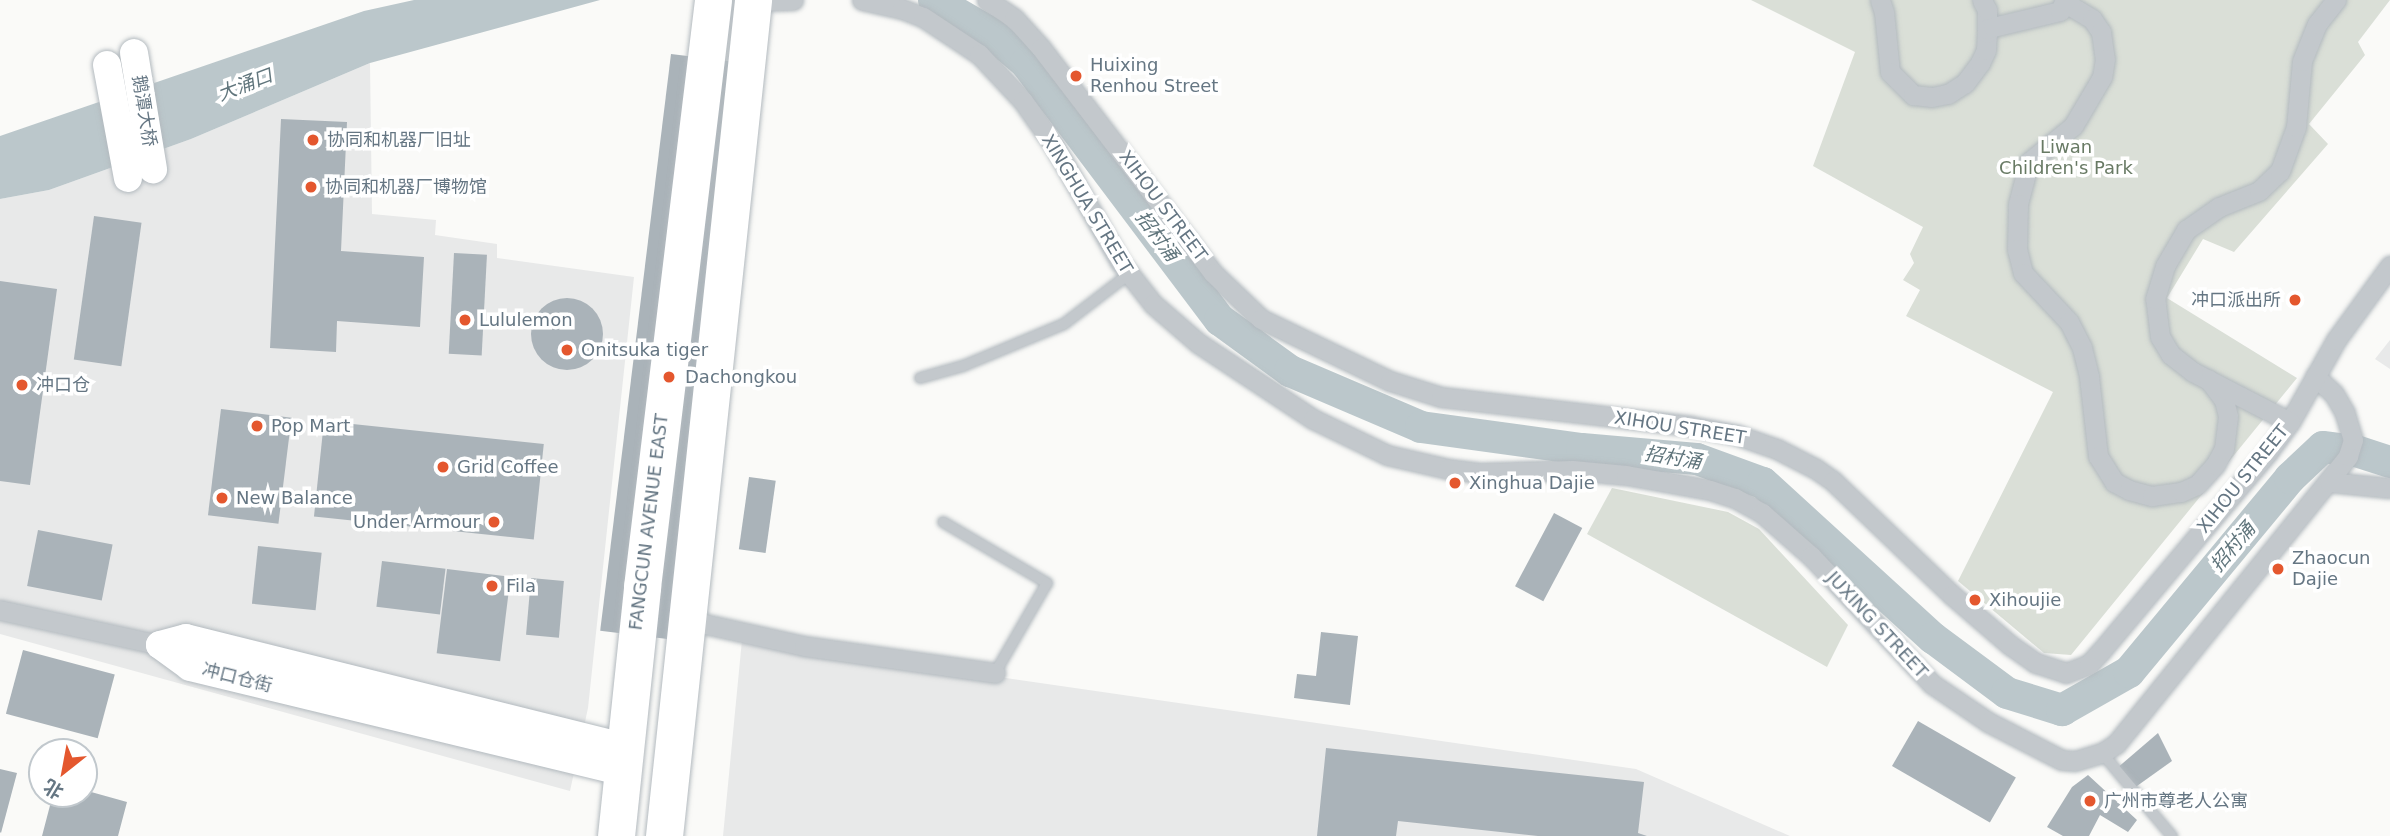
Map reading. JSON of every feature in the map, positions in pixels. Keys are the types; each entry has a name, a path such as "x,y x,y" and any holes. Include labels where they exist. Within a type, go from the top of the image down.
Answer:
{"highway":[{"name":"FANGCUN AVENUE EAST","path":"616,836 712,0"},
{"path":"664,836 753,1"}],"street":[{"path":"753,1 793,0"},
{"name":"XINGHUA STREET","path":"862,0 902,9 940,26 979,54 1001,76 1053,144 1129,274 1174,324 1219,358 1313,419 1387,455"},
{"name":"XIHOU STREET","path":"987,0 1014,18 1041,48 1213,273 1261,319 1390,381 1441,397 1690,426 1737,435 1777,449 1833,481 1952,595 2010,645 2052,670 2066,673 2089,664 2268,452 2290,422 2336,341 2390,266"},
{"path":"1880,0 1884,12 1890,72 1913,95 1948,94 1965,83 1986,50 1987,10 1982,0"},
{"path":"2290,422 2208,379 2171,355 2160,337 2156,317 2158,284 2186,230 2219,207 2259,191 2280,171 2296,127 2302,61 2317,24 2336,0"},
{"path":"1987,33 1987,29 1993,27 2060,12 2064,1 2092,19 2101,32 2105,60 2102,77 2073,126 2029,162 2018,204 2017,249 2023,273 2069,323 2082,348 2098,456 2114,482 2129,491 2152,496 2180,492 2197,485 2215,465 2224,449 2228,416 2224,400 2208,379"},
{"name":"鹅潭大桥","path":"107,65 141,173 134,53"},
{"name":"JUXING STREET","path":"1387,455 1480,473 1572,470 1626,474 1710,489 1735,498 1762,513 1811,556 1932,684 2019,740 2062,760 2075,761 2102,753 2130,729 2334,475 2353,440 2338,401 2315,376"},
{"path":"2334,475 2390,488"},
{"path":"0,610 160,645"},
{"path":"687,620 804,646 995,673"},
{"name":"冲口仓街","path":"160,645 186,638 623,759"}],"lane":[{"path":"919,377 963,366 1064,324 1129,274"},
{"path":"943,522 1047,583 995,673"},
{"path":"2102,753 2172,836"}],"shaded area":[{"path":"370,63 372,214 436,220 435,235 497,244 497,258 634,277 588,708 570,791 0,634 0,199 49,190 191,139"},
{"path":"2390,340 2390,369 2375,359"},
{"path":"742,640 1636,769 1790,836 723,836"}],"green space":[{"name":"Liwan Children's Park","path":"1751,0 2390,0 2358,42 2365,55 2309,124 2328,144 2234,252 2203,239 2167,298 2297,378 2071,655 2044,653 1958,581 2053,392 1906,316 1920,290 1903,280 1914,263 1910,254 1923,227 1813,166 1855,52"},
{"path":"1612,488 1728,512 1759,529 1848,625 1827,667 1587,534"}],"water":[{"name":"大涌口","path":"414,0 600,0 370,63 191,139 49,190 0,199 0,136 364,11"}],"building":[{"path":"671,54 746,63 676,640 600,631"},
{"name":"协同和机器厂博物馆","path":"281,119 347,122 341,251 424,257 420,327 337,321 336,352 270,348"},
{"path":"94,216 142,223 121,366 74,360"},
{"path":"454,253 487,255 482,356 449,354"},
{"name":"冲口仓","path":"0,281 57,289 30,485 0,481"},
{"path":"567,298 587,304 597,314 603,334 597,354 587,364 567,370 547,364 537,354 531,334 537,314 547,304"},
{"path":"221,409 291,418 278,524 208,515"},
{"path":"324,421 544,444 534,540 314,516"},
{"path":"749,477 776,481 766,553 739,549"},
{"path":"1554,513 1582,528 1543,601 1515,586"},
{"path":"38,530 113,545 102,600 27,586"},
{"path":"258,546 322,553 316,610 252,604"},
{"path":"382,561 446,569 440,614 376,607"},
{"path":"447,569 511,577 500,661 437,653"},
{"path":"531,578 564,581 559,638 526,635"},
{"path":"1321,632 1358,636 1350,705 1294,698 1297,674 1316,676"},
{"path":"23,650 115,675 96,738 6,714"},
{"path":"1918,721 2016,778 1990,823 1892,766"},
{"path":"2158,733 2172,761 2130,791 2116,769"},
{"path":"1326,748 1644,782 1638,833 1647,836 1538,836 1398,821 1396,836 1317,836"},
{"path":"0,769 17,773 1,833 0,832"},
{"name":"广州市尊老人公寓","path":"2088,775 2137,820 2128,832 2100,815 2089,836 2063,836 2047,827 2072,787"},
{"path":"98,794 127,802 118,836 42,836 49,808 98,808"}],"waterway":[{"name":"招村涌","path":"934,0 991,33 1026,63 1220,320 1290,371 1421,427 1582,449 1697,459 1763,483 1933,638 2007,693 2062,710 2129,672 2290,478 2323,447 2356,451 2390,462"}],"place":[{"name":"Huixing Renhou Street","path":"1076,76"},
{"name":"协同和机器厂旧址","path":"313,140"},
{"name":"协同和机器厂博物馆","path":"311,187"},
{"name":"冲口派出所","path":"2295,300"},
{"name":"Lululemon","path":"465,320"},
{"name":"Onitsuka tiger","path":"567,350"},
{"name":"Dachongkou","path":"669,377"},
{"name":"冲口仓","path":"22,385"},
{"name":"Pop Mart","path":"257,426"},
{"name":"Grid Coffee","path":"443,467"},
{"name":"Xinghua Dajie","path":"1455,483"},
{"name":"New Balance","path":"222,498"},
{"name":"Under Armour","path":"494,522"},
{"name":"Zhaocun Dajie","path":"2278,569"},
{"name":"Fila","path":"492,586"},
{"name":"Xihoujie","path":"1975,600"},
{"name":"广州市尊老人公寓","path":"2090,801"}]}
